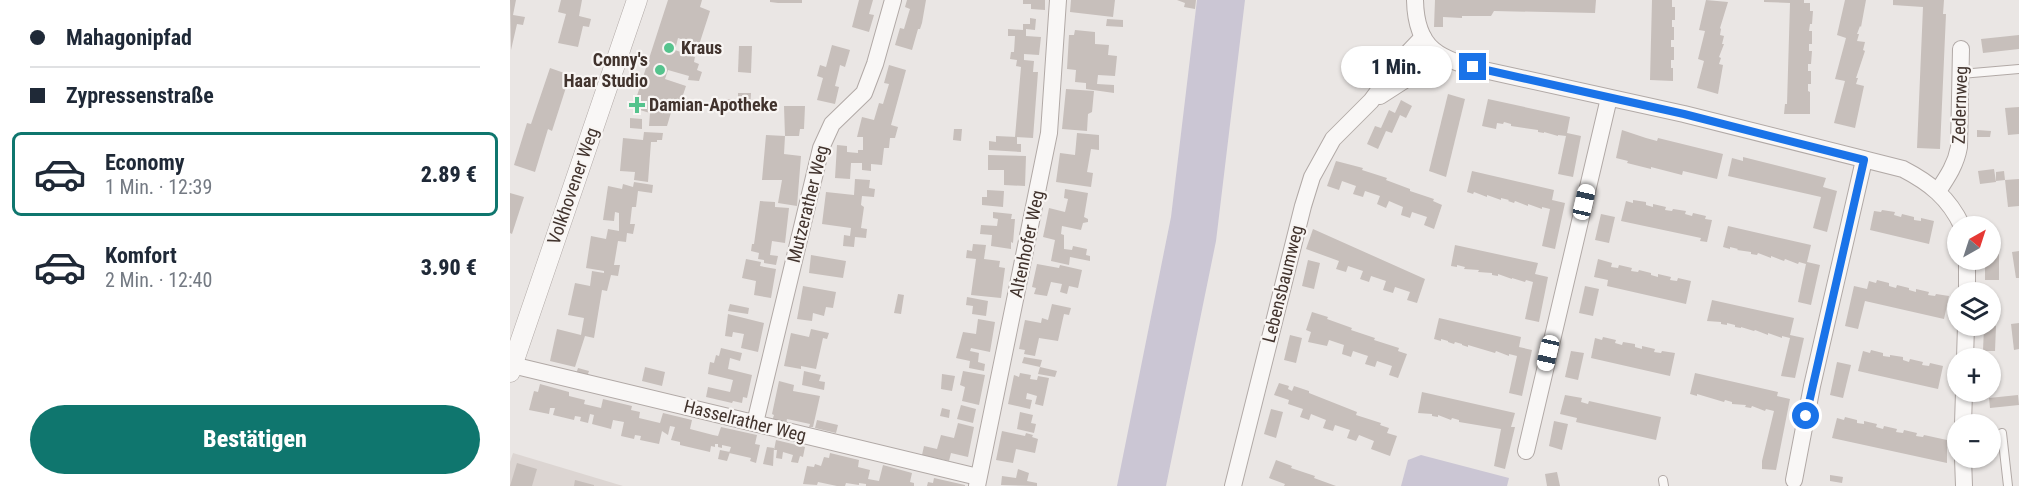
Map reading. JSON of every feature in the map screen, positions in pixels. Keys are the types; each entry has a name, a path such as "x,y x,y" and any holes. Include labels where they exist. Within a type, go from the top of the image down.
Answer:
{"street":[{"name":"Volkhovener Weg","path":"511,368 637,0"},
{"name":"Mutzerather Weg","path":"755,423 821,148 832,124 864,93 875,64 893,0"},
{"name":"Altenhofer Weg","path":"977,481 1049,133 1058,0"},
{"path":"1415,0 1415,20 1423,37 1436,54 1476,68 1684,114 1903,169 1922,178 1938,191 1956,216"},
{"name":"Lebensbaumweg","path":"1233,486 1312,177 1333,140 1371,101 1403,58 1423,37"},
{"name":"Zedernweg","path":"1938,191 1951,172 1958,153 1961,49"},
{"name":"Lebensbaumweg","path":"1371,101 1425,67 1436,54"},
{"path":"1526,451 1609,98"},
{"path":"1794,480 1812,386 1864,160"},
{"name":"Hasselrather Weg","path":"511,368 755,423 977,481"},
{"path":"1963,468 1964,486"}],"lane":[{"path":"1961,74 2019,69"},
{"path":"2002,433 2008,486"}],"shaded area":[{"path":"1197,0 1245,0 1216,241 1166,486 1117,486 1171,217"},
{"path":"513,453 623,486 510,486 510,462"},
{"path":"1421,455 1509,478 1507,486 1401,486 1408,460"}],"building":[{"path":"510,0 516,0 513,15 525,17 523,25 517,24 511,50"},
{"path":"561,0 582,0 579,16 591,19 589,27 583,26 578,47 558,43 566,14 558,12"},
{"path":"668,0 702,0 700,7 710,11 699,45 678,38 675,50 695,57 694,62 699,64 697,70 702,72 699,81 688,80 689,76 668,70 665,79 686,86 681,101 675,99 667,126 649,126 650,113 633,108"},
{"path":"770,0 802,0 802,3 778,3 770,2"},
{"path":"859,0 873,0 869,14 874,15 869,32 852,27"},
{"path":"907,0 926,0 922,23 912,50 895,45 900,28 904,29 910,9 905,7"},
{"path":"1023,0 1045,0 1045,10 1031,9 1031,4 1023,4"},
{"path":"1071,0 1115,0 1113,17 1070,12"},
{"path":"1177,0 1196,0 1195,9 1184,7 1185,3"},
{"path":"1435,0 1596,0 1595,13 1494,11 1491,16 1443,17 1443,27 1434,27"},
{"path":"1652,0 1672,0 1672,7 1675,7 1675,20 1672,20 1674,40 1671,40 1671,47 1674,47 1674,60 1671,60 1673,81 1650,80"},
{"path":"1706,0 1728,2 1720,28 1720,35 1724,36 1722,44 1724,44 1719,57 1721,58 1719,64 1723,65 1718,94 1697,88 1704,61 1698,59 1705,31 1699,30"},
{"path":"1764,0 1804,0 1804,3 1810,3 1810,11 1813,11 1809,31 1812,31 1812,44 1809,44 1809,51 1812,51 1811,64 1808,64 1808,71 1811,71 1811,84 1808,84 1810,114 1784,114 1785,104 1787,104 1790,3 1764,2"},
{"path":"1845,0 1866,0 1861,27 1857,34 1859,34 1857,41 1865,42 1863,50 1865,51 1856,78 1858,78 1856,84 1864,86 1855,128 1834,123 1845,81 1835,79 1846,38 1837,35"},
{"path":"1893,0 1944,0 1943,14 1946,14 1940,149 1917,148 1923,7 1893,5"},
{"path":"1030,18 1036,19 1035,30 1026,29 1026,36 1041,37 1039,55 1024,54 1024,60 1034,61 1033,72 1038,72 1033,138 1015,137 1021,67 1016,66 1017,60 1010,59 1011,52 1014,52 1015,36 1008,36 1008,29 1023,30 1023,24 1030,24"},
{"path":"1107,19 1123,20 1123,27 1106,26"},
{"path":"1075,30 1095,32 1095,44 1109,45 1108,55 1117,56 1115,76 1098,75 1097,84 1114,85 1114,93 1086,89 1086,83 1075,82 1076,70 1067,69 1069,35 1074,35"},
{"path":"2019,35 2019,49 1983,53 1981,39"},
{"path":"832,45 850,50 845,67 840,65 835,86 839,87 835,104 817,100 823,78 817,76 820,65 826,67"},
{"path":"739,46 752,46 751,73 738,72"},
{"path":"889,65 906,70 891,125 898,127 895,138 890,138 889,148 884,148 882,165 871,164 871,171 862,170 862,163 851,163 850,179 835,178 837,145 847,146 847,152 858,153 858,150 863,150 863,137 857,137 862,117 874,120 879,103 883,104 889,84 884,83"},
{"path":"550,68 570,75 552,131 548,129 535,172 514,165 527,123 531,124"},
{"path":"1066,89 1094,91 1092,112 1088,114 1087,131 1062,129"},
{"path":"738,93 751,93 750,111 725,111 725,99 738,100"},
{"path":"1448,94 1465,99 1446,177 1429,171"},
{"path":"1488,99 1570,117 1567,133 1581,136 1573,177 1558,174 1566,136 1511,126 1504,122 1503,124 1497,123 1496,129 1482,126"},
{"path":"1401,100 1412,106 1406,118 1400,115 1392,133 1386,131 1378,149 1367,144 1375,126 1381,128 1389,110 1395,113"},
{"path":"784,106 805,106 804,129 800,129 799,136 785,136"},
{"path":"2019,107 2019,134 2008,135 2005,108"},
{"path":"630,118 642,119 642,129 630,128"},
{"path":"954,129 962,129 961,141 953,140"},
{"path":"1622,130 1657,141 1658,138 1723,154 1717,179 1683,171 1682,175 1651,167 1651,169 1616,158"},
{"path":"1977,130 1991,131 1990,137 1977,137"},
{"path":"644,132 663,133 662,140 651,142 648,182 634,180 635,172 620,171 623,138 643,140"},
{"path":"1077,133 1099,135 1099,150 1091,149 1087,172 1093,173 1091,187 1056,182 1060,153 1075,155"},
{"path":"766,135 785,136 784,154 801,156 797,206 778,203 782,180 762,180"},
{"path":"996,136 1017,137 1017,144 1021,144 1021,152 989,150 989,141 996,142"},
{"path":"988,155 1026,156 1025,186 1004,185 1004,170 988,170"},
{"path":"1743,157 1826,178 1823,187 1837,191 1827,232 1813,228 1821,197 1728,176 1732,158 1743,161"},
{"path":"1336,161 1363,168 1362,170 1387,178 1386,180 1410,189 1410,191 1434,199 1433,201 1442,205 1434,229 1424,225 1427,217 1412,212 1410,218 1401,215 1403,207 1389,201 1386,208 1377,204 1380,196 1365,191 1363,197 1353,194 1356,186 1342,181 1339,190 1327,186"},
{"path":"1994,169 1996,182 1980,184 1978,171"},
{"path":"1472,171 1554,190 1552,200 1565,203 1555,249 1542,246 1550,209 1467,192"},
{"path":"2004,171 2005,180 1996,181 1996,172"},
{"path":"855,179 870,180 869,188 875,189 874,197 862,196 861,205 864,207 861,228 867,229 866,238 855,237 854,247 843,246 844,235 850,236 851,228 822,224 826,192 854,195"},
{"path":"2019,179 2019,206 2008,207 2005,180"},
{"path":"634,182 653,185 652,193 638,191 636,207 632,207 630,224 635,224 633,234 627,233 626,242 618,241 614,265 620,265 618,276 611,275 607,291 602,290 594,338 585,336 575,367 550,361 557,329 581,335 584,318 568,315 575,283 590,286 592,271 604,273 604,271 586,268 591,236 606,239 608,229 619,231 619,213 615,212 614,221 603,220 608,186 622,189 623,184 633,187"},
{"path":"1065,189 1088,193 1084,217 1088,219 1088,222 1083,223 1081,230 1062,226 1064,249 1072,250 1073,246 1087,249 1086,255 1090,256 1090,261 1070,257 1069,265 1051,261 1055,240 1043,237 1049,208 1065,212 1068,199 1064,198"},
{"path":"987,190 1004,191 1003,207 982,205 982,197 987,197"},
{"path":"510,193 524,197 512,234 510,233"},
{"path":"1633,200 1646,202 1646,205 1653,207 1653,204 1666,207 1665,210 1686,211 1685,214 1692,216 1693,213 1706,216 1705,219 1712,220 1707,242 1700,241 1701,238 1621,221 1626,201 1633,203"},
{"path":"760,201 775,202 775,207 789,208 785,243 772,241 770,255 778,256 776,265 764,263 764,260 758,259 759,253 751,251"},
{"path":"1882,210 1895,212 1894,215 1901,217 1902,214 1914,217 1914,220 1921,221 1921,218 1934,221 1929,244 1870,230 1874,211 1881,212"},
{"path":"993,212 1012,214 1011,219 1015,219 1011,249 991,246 992,235 980,234 981,225 997,226 998,219 993,218"},
{"path":"1601,214 1615,217 1609,243 1595,240"},
{"path":"1728,226 1811,245 1807,262 1820,265 1811,305 1798,302 1806,264 1723,247"},
{"path":"1313,229 1425,279 1417,303 1407,300 1410,292 1395,287 1393,293 1383,290 1386,281 1371,276 1369,282 1360,279 1363,271 1348,266 1346,272 1336,269 1339,261 1306,249"},
{"path":"973,244 986,245 984,259 1000,261 999,267 1005,268 1001,298 971,295 976,259 966,258 967,250 972,251"},
{"path":"1455,245 1538,263 1535,274 1548,277 1539,322 1525,319 1533,282 1464,269 1465,267 1457,265 1457,267 1451,266"},
{"path":"2019,251 2019,278 2016,278 2012,252"},
{"path":"811,255 846,261 843,278 809,273"},
{"path":"746,259 761,262 760,266 776,269 771,298 754,295 756,281 742,278"},
{"path":"1598,259 1612,263 1611,267 1618,268 1619,265 1632,268 1631,271 1638,272 1639,270 1658,277 1658,274 1671,277 1670,280 1677,281 1678,278 1691,281 1686,304 1607,286 1608,280 1594,277"},
{"path":"1308,260 1320,263 1314,289 1302,286"},
{"path":"1037,264 1059,268 1060,265 1082,270 1078,288 1069,286 1067,294 1060,292 1062,284 1051,282 1047,296 1034,294 1036,288 1032,287"},
{"path":"1985,270 1999,270 1999,280 1985,280"},
{"path":"1877,280 1889,283 1889,286 1896,288 1897,285 1916,292 1916,289 1929,292 1928,295 1947,296 1944,319 1865,301 1858,329 1845,326 1854,286 1867,289 1869,281 1876,283"},
{"path":"803,286 836,292 833,308 826,307 824,316 813,313 812,321 797,319"},
{"path":"1585,286 1599,289 1593,316 1579,313"},
{"path":"898,294 904,295 901,314 894,313"},
{"path":"967,297 988,301 986,316 972,314 973,306 966,305"},
{"path":"1712,300 1794,318 1790,335 1804,338 1795,378 1781,376 1790,338 1768,333 1768,335 1727,323 1727,325 1707,321"},
{"path":"730,304 749,308 748,314 728,311"},
{"path":"1052,304 1071,308 1069,315 1064,314 1058,341 1039,338 1035,356 1024,354 1025,350 1019,349 1025,320 1041,323 1042,318 1048,320"},
{"path":"1312,312 1375,338 1374,340 1399,348 1398,351 1407,354 1398,378 1389,375 1392,366 1377,361 1375,367 1365,364 1368,356 1353,351 1351,357 1342,354 1344,345 1329,340 1327,346 1308,342 1311,332 1306,330"},
{"path":"728,314 764,323 758,352 741,348 744,334 733,332 732,337 725,336"},
{"path":"1439,318 1521,337 1519,347 1532,350 1522,396 1509,393 1517,356 1434,339"},
{"path":"978,319 995,322 990,352 971,348 970,351 979,353 978,362 985,364 984,371 969,368 970,361 956,358 963,332 976,334"},
{"path":"2019,323 2019,349 2014,350 2011,324"},
{"path":"811,329 829,333 827,339 823,338 816,369 784,366 791,333 809,337"},
{"path":"1290,335 1302,338 1296,363 1284,360"},
{"path":"1984,336 1996,336 1995,348 1983,348"},
{"path":"1603,337 1616,340 1615,343 1622,345 1623,342 1635,344 1635,347 1642,349 1642,346 1655,349 1654,352 1675,353 1670,376 1591,358 1595,338 1602,340"},
{"path":"721,348 742,353 740,361 730,358 728,369 752,375 747,398 743,397 742,403 706,397 708,387 730,392 733,380 708,374 710,362 714,363"},
{"path":"1871,350 1883,353 1883,356 1903,357 1903,360 1909,362 1910,359 1923,362 1922,365 1929,366 1930,363 1943,366 1938,389 1858,371 1863,351 1870,353"},
{"path":"1571,351 1584,353 1578,380 1565,377"},
{"path":"1024,357 1042,360 1040,367 1022,363"},
{"path":"1837,362 1851,365 1843,398 1830,395"},
{"path":"645,367 665,372 662,386 642,381"},
{"path":"1040,367 1057,371 1055,377 1038,374"},
{"path":"578,368 589,371 587,377 576,374"},
{"path":"804,371 821,375 819,381 825,382 824,390 802,385"},
{"path":"963,371 985,375 979,405 962,401 965,387 960,385"},
{"path":"1020,373 1031,375 1030,379 1037,380 1038,376 1049,378 1043,406 1035,404 1037,396 1027,393 1026,399 1032,400 1030,409 1008,404 1014,375 1019,377"},
{"path":"1695,373 1778,392 1777,396 1790,399 1776,470 1762,469 1774,411 1766,409 1765,411 1752,406 1751,408 1745,407 1746,405 1690,394"},
{"path":"942,374 955,376 952,391 941,389"},
{"path":"779,381 794,385 793,391 820,396 813,427 809,427 810,424 787,419 786,424 772,421"},
{"path":"1279,383 1289,386 1288,389 1292,391 1294,386 1309,391 1309,393 1357,412 1356,415 1389,428 1387,433 1397,436 1390,456 1371,449 1374,441 1359,435 1356,441 1347,438 1350,430 1335,425 1333,431 1323,428 1326,420 1311,414 1309,420 1300,417 1303,409 1288,404 1289,400 1274,395"},
{"path":"540,384 569,392 569,396 585,400 584,404 601,408 603,399 632,406 631,410 640,412 639,418 660,423 663,413 692,420 690,429 713,435 718,436 721,427 757,435 755,444 760,445 756,463 750,461 751,458 729,453 731,447 722,445 722,448 715,444 715,447 711,446 710,452 680,445 680,442 671,440 675,427 670,426 668,435 662,431 659,444 640,440 641,436 635,435 634,439 621,436 624,422 613,420 611,429 592,424 594,415 590,414 588,423 580,421 581,417 575,416 574,420 553,415 555,408 550,408 549,414 529,410 534,391 538,392"},
{"path":"1422,392 1515,413 1511,427 1515,427 1505,469 1494,466 1501,429 1459,422 1459,420 1452,418 1451,420 1438,415 1438,417 1418,413"},
{"path":"1565,395 1582,398 1581,402 1588,404 1589,401 1661,417 1656,440 1576,422 1577,418 1560,414"},
{"path":"2018,395 2019,405 1990,408 1989,402 2001,402 2001,397"},
{"path":"961,405 976,409 973,423 957,419"},
{"path":"942,408 950,410 949,418 940,416"},
{"path":"1271,409 1283,412 1276,438 1264,434"},
{"path":"1020,412 1033,415 1031,423 1036,424 1034,433 1017,429"},
{"path":"1845,417 1857,420 1857,423 1864,424 1864,421 1877,424 1876,427 1883,429 1884,426 1897,429 1896,432 1903,433 1904,430 1917,433 1916,436 1923,437 1924,435 1947,440 1947,463 1832,438 1837,418 1844,420"},
{"path":"817,420 838,425 836,433 815,428"},
{"path":"1554,421 1568,424 1562,450 1549,446"},
{"path":"958,423 974,427 968,457 951,453 949,461 922,455 924,446 937,449 941,435 954,438"},
{"path":"1002,431 1025,436 1026,433 1033,435 1032,437 1038,439 1035,453 1016,449 1013,463 996,460"},
{"path":"776,440 805,447 803,457 800,456 798,463 791,462 793,455 783,452 782,459 776,458 777,450 774,450"},
{"path":"767,447 774,448 773,466 763,464"},
{"path":"720,450 730,452 727,461 718,459"},
{"path":"830,453 859,460 858,467 870,470 868,479 879,481 883,465 912,473 910,482 914,483 914,486 866,486 866,484 846,483 845,486 837,486 818,482 817,485 803,484 807,466 814,467 815,464 821,466 824,457 829,458"},
{"path":"1276,460 1336,486 1284,486 1285,484 1269,478"},
{"path":"517,463 537,469 532,486 510,486"},
{"path":"1018,469 1029,473 1027,481 1037,483 1037,486 1001,485 1002,476 1016,478"},
{"path":"1557,472 1560,486 1547,486 1545,474"},
{"path":"1830,475 1843,477 1842,483 1830,481"},
{"path":"934,478 965,486 927,486 928,482 933,483"},
{"path":"575,480 594,485 594,486 574,486"}],"place":[{"name":"Kraus","path":"669,48"},
{"name":"Conny's Haar Studio","path":"660,70"},
{"name":"Damian-Apotheke","path":"637,105"}],"route":[{"path":"1473,67 1684,114 1864,160 1806,416"}]}
